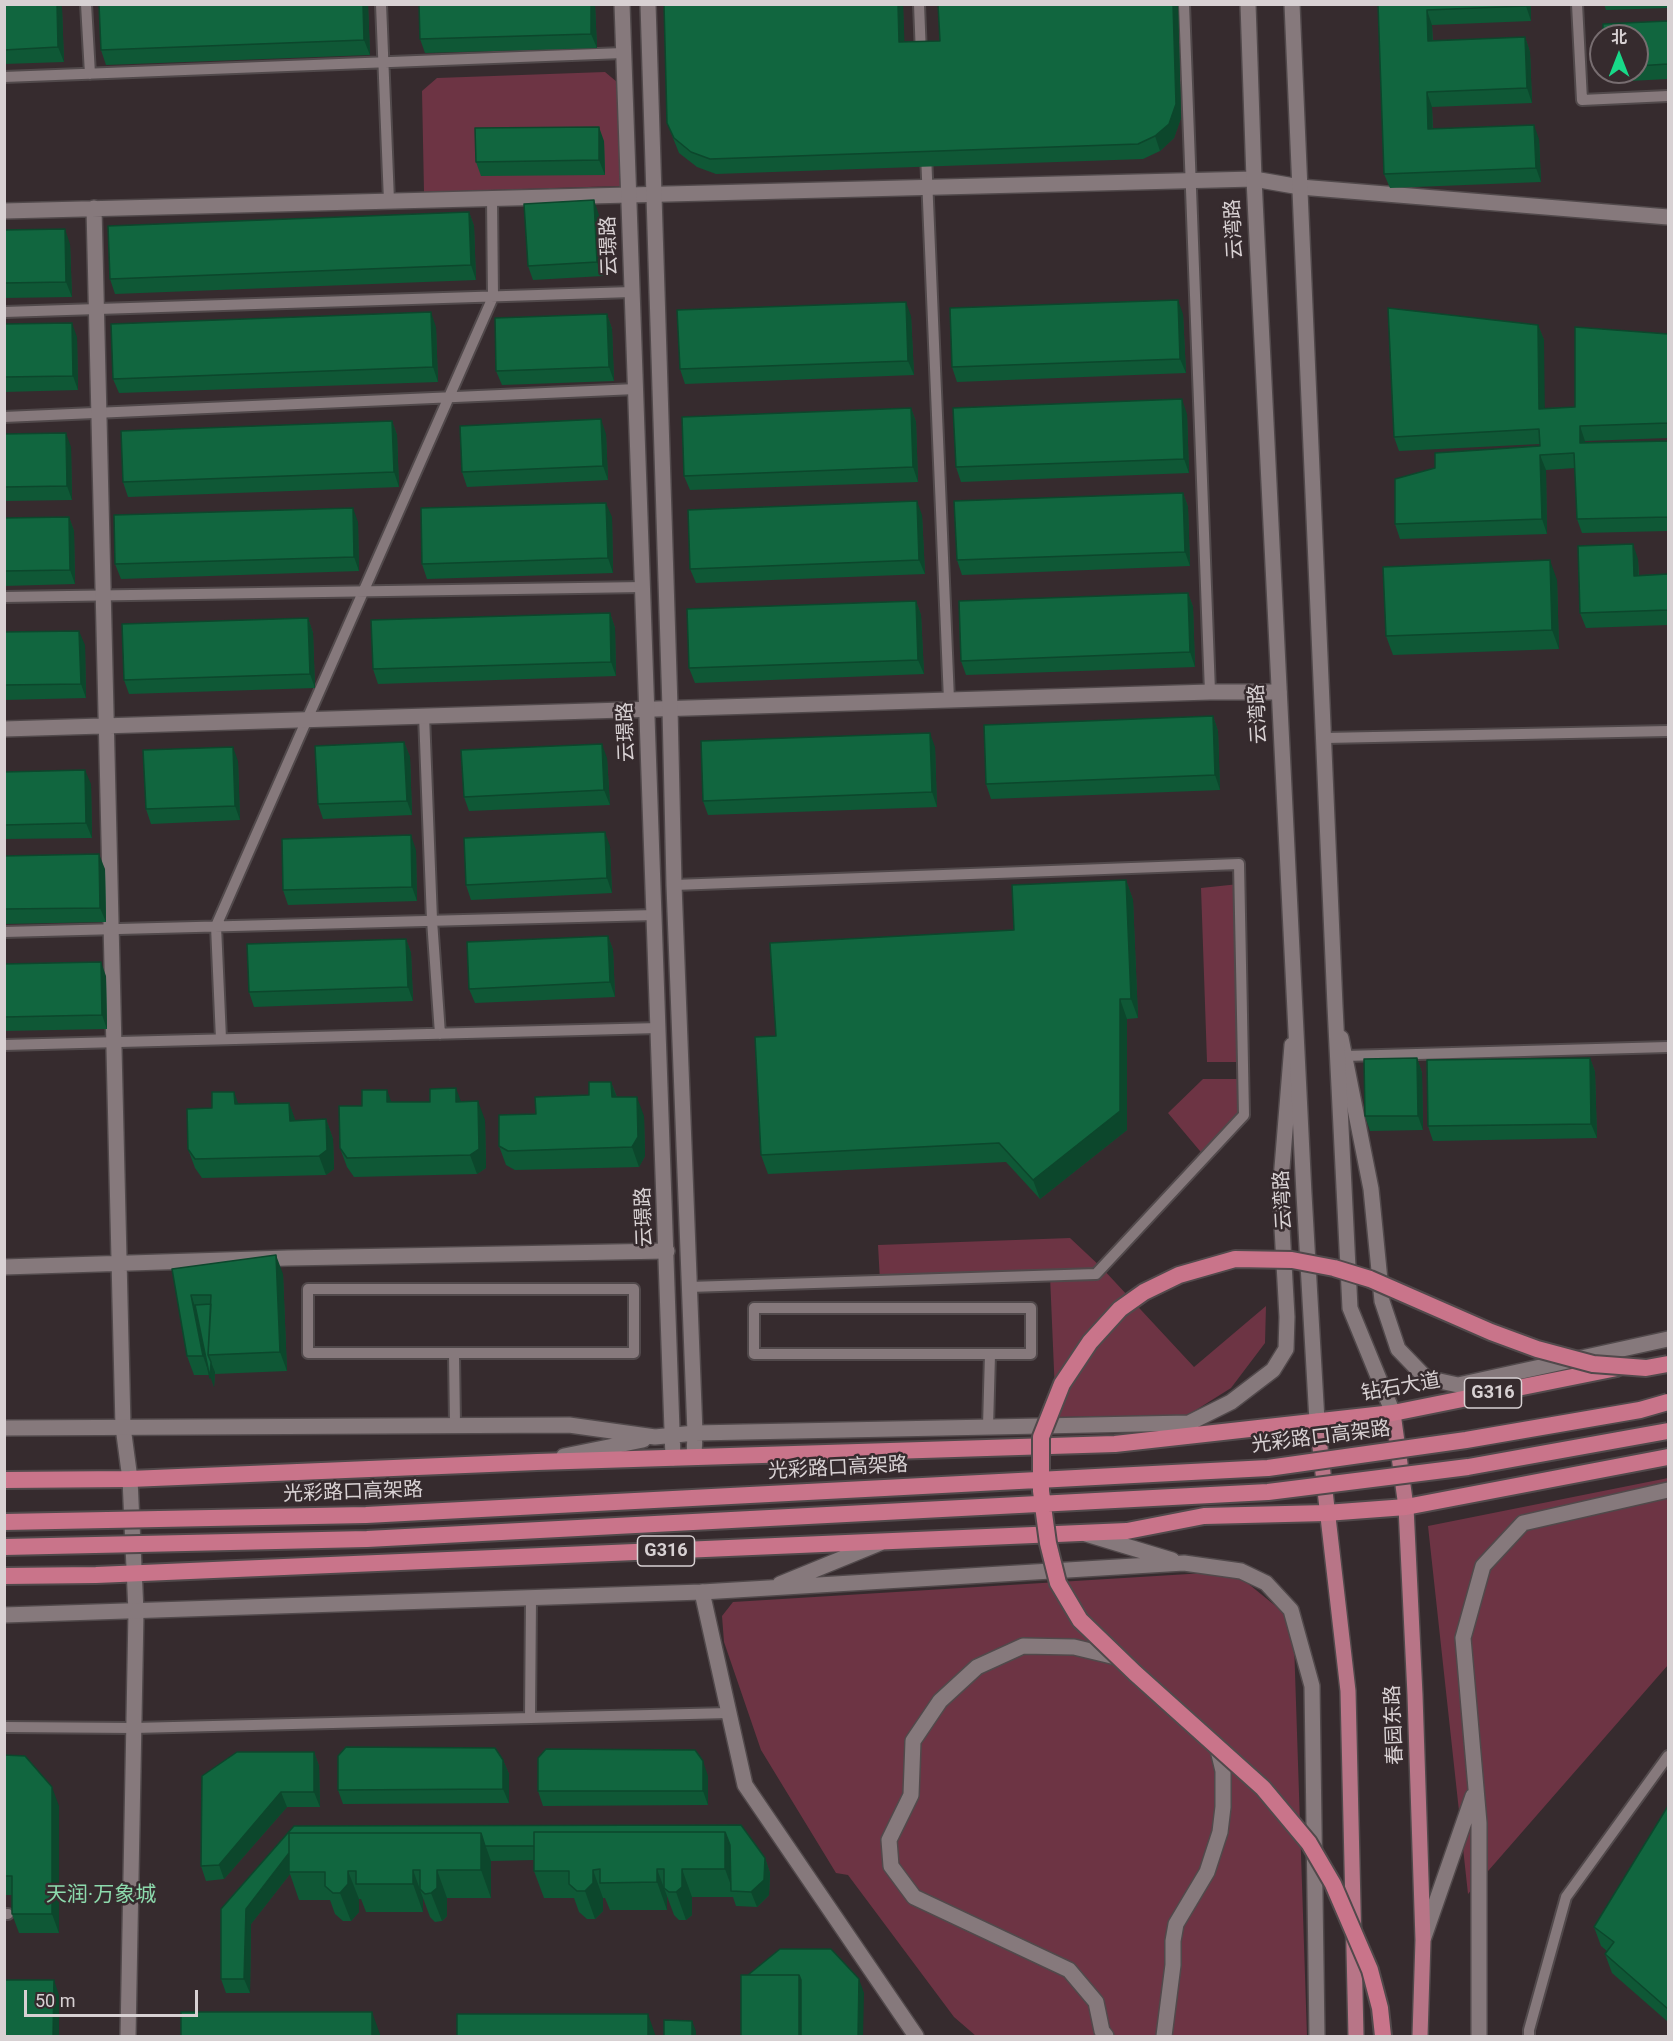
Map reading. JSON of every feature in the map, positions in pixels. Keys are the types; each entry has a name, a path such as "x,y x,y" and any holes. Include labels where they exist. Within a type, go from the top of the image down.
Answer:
{"highway":[{"path":"1383,2037 1380,2008 1370,1970 1333,1884 1310,1843 1263,1788 1135,1673 1080,1620 1058,1583 1048,1543 1041,1491 1041,1437 1062,1384 1090,1342 1120,1309 1144,1292 1179,1275 1234,1259 1292,1260 1334,1268 1370,1279 1491,1332 1537,1349 1593,1364 1646,1368 1668,1364"},
{"name":"钻石大道","path":"1317,1421 1393,1413 1668,1358"},
{"name":"光彩路口高架路","path":"4,1522 366,1515 1268,1468 1466,1440 1640,1410 1668,1402"},
{"name":"G316","path":"4,1480 130,1479 537,1462 1115,1444 1317,1421"},
{"path":"4,1547 367,1539 1268,1492 1468,1467 1668,1431"},
{"name":"G316","path":"4,1576 135,1573 1127,1531 1204,1516 1326,1513 1406,1508 1668,1457"}],"main road":[{"name":"春园东路","path":"1393,1413 1406,1508 1416,1706 1423,1940 1420,2037"},
{"path":"1317,1421 1348,1691 1356,2037"}],"street":[{"name":"云璟路","path":"622,4 673,1458"},
{"name":"云璟路","path":"648,4 674,885 695,1433 694,1457"},
{"name":"云湾路","path":"1248,4 1254,178 1317,1421"},
{"path":"1292,4 1350,1308 1393,1413"},
{"path":"4,211 1254,178 1300,187 1668,217"},
{"path":"94,208 123,1427 130,1479 136,1612 128,2037"},
{"path":"4,729 307,718 1210,692 1280,692"},
{"path":"537,1462 655,1437 695,1433 1189,1423 1231,1402 1273,1370 1286,1349 1287,1317 1280,1192 1295,1006"},
{"path":"1335,1006 1371,1189 1382,1301 1398,1349 1426,1378 1458,1385 1668,1340"},
{"path":"4,1268 288,1258 667,1251"},
{"path":"4,1428 569,1425 655,1437"},
{"path":"1479,2037 1479,1823 1463,1638 1483,1566 1523,1523 1665,1490"},
{"path":"1080,1533 1184,1563 1241,1571 1266,1583 1291,1610 1312,1686 1317,2037"},
{"path":"768,1588 884,1541"},
{"path":"4,1615 702,1592 1184,1563"},
{"path":"702,1592 745,1785 916,2037"},
{"path":"1106,2037 1102,2031 1096,2002 1069,1971 914,1897 891,1866 889,1840 911,1795 913,1741 940,1701 977,1667 1023,1646 1074,1647 1120,1658"},
{"path":"1164,2037 1176,1924 1207,1872 1220,1832 1223,1771 1217,1746"},
{"path":"1423,1940 1476,1789"}],"lane":[{"path":"86,4 90,74"},
{"path":"381,4 389,201"},
{"path":"919,4 922,62"},
{"path":"1184,4 1210,692"},
{"path":"1577,4 1582,100 1668,96"},
{"path":"4,77 623,53"},
{"path":"925,141 949,700"},
{"path":"221,1040 216,926 493,297 492,198"},
{"path":"4,312 632,292"},
{"path":"4,417 636,389"},
{"path":"4,597 643,587"},
{"path":"424,715 432,921 440,1034"},
{"path":"1325,738 1668,731"},
{"path":"674,885 1239,864 1244,1115 1096,1274 689,1287"},
{"path":"4,932 655,915"},
{"path":"4,1045 659,1028"},
{"path":"1345,1056 1668,1047"},
{"path":"634,1288 634,1353 454,1353 308,1353 308,1289 634,1288"},
{"path":"754,1308 1031,1308 1031,1354 990,1354 754,1354 754,1308"},
{"path":"454,1353 455,1425"},
{"path":"988,1426 990,1354"},
{"path":"530,1718 531,1599"},
{"path":"4,1727 134,1728 729,1713"},
{"path":"1529,2037 1566,1897 1668,1756"}],"shaded area":[{"path":"605,72 617,82 620,186 424,192 422,91 437,78"},
{"path":"1239,884 1243,1062 1207,1062 1201,888"},
{"path":"1203,1079 1243,1079 1244,1115 1205,1157 1168,1113"},
{"path":"1070,1238 1102,1268 1194,1367 1266,1306 1265,1343 1231,1388 1188,1415 1056,1417 1050,1276 880,1281 878,1245"},
{"path":"1668,1478 1668,1665 1468,1894 1428,1526"},
{"path":"1205,1573 1240,1577 1283,1612 1294,1642 1307,2036 976,2036 954,2017 848,1875 836,1873 761,1750 724,1642 722,1616 733,1602"}],"building":[{"path":"4,4 57,4 58,47 4,50"},
{"path":"99,4 363,4 364,40 101,50"},
{"path":"419,4 591,4 591,34 420,39"},
{"path":"664,4 898,4 899,42 940,41 938,4 1173,4 1176,104 1169,124 1155,136 1138,144 710,159 691,152 674,138 667,123"},
{"path":"1378,4 1526,4 1526,6 1427,10 1428,41 1525,37 1527,88 1427,92 1428,129 1534,125 1536,168 1384,174"},
{"path":"1668,21 1668,64 1649,65 1649,24 1603,24"},
{"path":"599,127 599,160 476,162 475,128"},
{"path":"594,200 597,262 528,266 524,204"},
{"path":"469,212 471,265 110,279 108,226"},
{"path":"65,229 66,282 4,283 4,230"},
{"path":"1178,300 1180,359 952,367 950,308"},
{"path":"906,302 908,361 680,369 677,310"},
{"path":"1388,308 1538,325 1539,409 1575,407 1575,327 1668,334 1668,423 1580,426 1580,443 1668,441 1668,517 1577,519 1574,453 1540,455 1542,519 1395,524 1395,479 1435,468 1435,453 1540,446 1539,429 1394,437"},
{"path":"431,312 433,367 113,379 111,324"},
{"path":"607,314 609,367 496,371 495,318"},
{"path":"72,323 73,376 4,377 4,324"},
{"path":"1182,399 1184,459 956,467 953,408"},
{"path":"911,408 913,467 684,476 682,417"},
{"path":"601,419 603,466 462,472 460,426"},
{"path":"392,421 394,472 123,482 121,431"},
{"path":"66,433 67,486 4,487 4,434"},
{"path":"1183,493 1185,552 957,560 954,501"},
{"path":"917,501 919,560 690,569 688,510"},
{"path":"606,503 608,558 422,564 421,508"},
{"path":"353,508 354,557 115,564 114,515"},
{"path":"69,517 70,570 4,571 4,518"},
{"path":"1633,544 1634,576 1668,574 1668,610 1580,613 1578,546"},
{"path":"1550,560 1552,630 1386,636 1383,567"},
{"path":"1188,593 1190,652 961,661 959,601"},
{"path":"916,601 918,660 689,668 687,609"},
{"path":"610,613 611,662 373,669 371,620"},
{"path":"308,618 310,674 124,680 122,624"},
{"path":"79,631 81,684 4,685 4,632"},
{"path":"1213,716 1215,775 986,784 984,725"},
{"path":"930,733 932,792 703,801 701,741"},
{"path":"404,742 407,801 318,804 315,746"},
{"path":"602,744 604,790 464,797 461,750"},
{"path":"233,747 235,806 146,809 143,750"},
{"path":"85,770 86,823 4,825 4,772"},
{"path":"605,832 607,878 466,885 464,838"},
{"path":"411,835 412,887 283,890 282,839"},
{"path":"99,854 100,908 4,909 4,856"},
{"path":"1126,880 1131,999 1120,999 1120,1111 1033,1180 999,1143 761,1155 755,1037 776,1036 770,943 1014,930 1012,885"},
{"path":"608,936 610,982 469,989 467,942"},
{"path":"406,939 408,987 249,992 247,944"},
{"path":"101,962 102,1015 4,1017 4,964"},
{"path":"1417,1058 1418,1116 1365,1116 1364,1059"},
{"path":"1590,1058 1591,1124 1428,1126 1427,1060"},
{"path":"589,1082 611,1082 612,1097 637,1097 638,1137 632,1147 508,1151 499,1146 499,1115 536,1114 535,1097 589,1095"},
{"path":"456,1088 456,1102 478,1101 479,1149 470,1155 347,1158 340,1148 339,1106 362,1106 362,1090 387,1090 387,1102 430,1102 430,1089"},
{"path":"212,1092 234,1092 235,1104 289,1103 290,1121 326,1119 327,1150 319,1156 195,1159 188,1149 187,1109 212,1108"},
{"path":"276,1255 280,1352 208,1355 211,1295 191,1295 203,1356 187,1356 172,1269"},
{"path":"211,1304 208,1355 211,1362 210,1378 195,1305"},
{"path":"346,1747 495,1748 503,1760 503,1789 338,1790 338,1756"},
{"path":"546,1749 695,1750 703,1761 703,1791 538,1791 538,1758"},
{"path":"237,1752 314,1752 314,1792 281,1792 219,1865 201,1866 202,1776"},
{"path":"4,1755 25,1756 52,1787 52,1914 12,1914 12,1876 4,1876"},
{"path":"1668,1806 1668,2009 1605,1954 1614,1942 1594,1927"},
{"path":"741,1825 765,1858 764,1880 751,1892 731,1891 730,1845 725,1832 534,1832 534,1846 485,1846 481,1833 289,1833 289,1853 246,1909 244,1979 221,1979 221,1909 294,1826"},
{"path":"534,1832 725,1832 725,1869 682,1869 682,1887 676,1892 669,1892 664,1888 664,1869 657,1869 657,1882 600,1883 600,1869 593,1870 593,1883 585,1891 577,1891 569,1884 569,1871 534,1871"},
{"path":"289,1833 481,1833 481,1870 437,1870 437,1888 425,1894 420,1889 420,1870 413,1870 413,1884 356,1884 356,1871 348,1871 348,1884 340,1893 333,1893 325,1886 325,1872 289,1872"},
{"path":"780,1949 831,1949 859,1979 858,2037 801,2037 801,1980 799,1975 748,1975"},
{"path":"741,1975 799,1975 799,2037 741,2037"},
{"path":"4,1980 54,1980 53,2037 4,2037"},
{"path":"181,2012 372,2012 372,2037 181,2037"},
{"path":"457,2014 648,2014 648,2037 457,2037"},
{"path":"664,2020 692,2021 692,2037 664,2037"}],"district":[{"name":"天润·万象城","path":"101,1896"}]}
